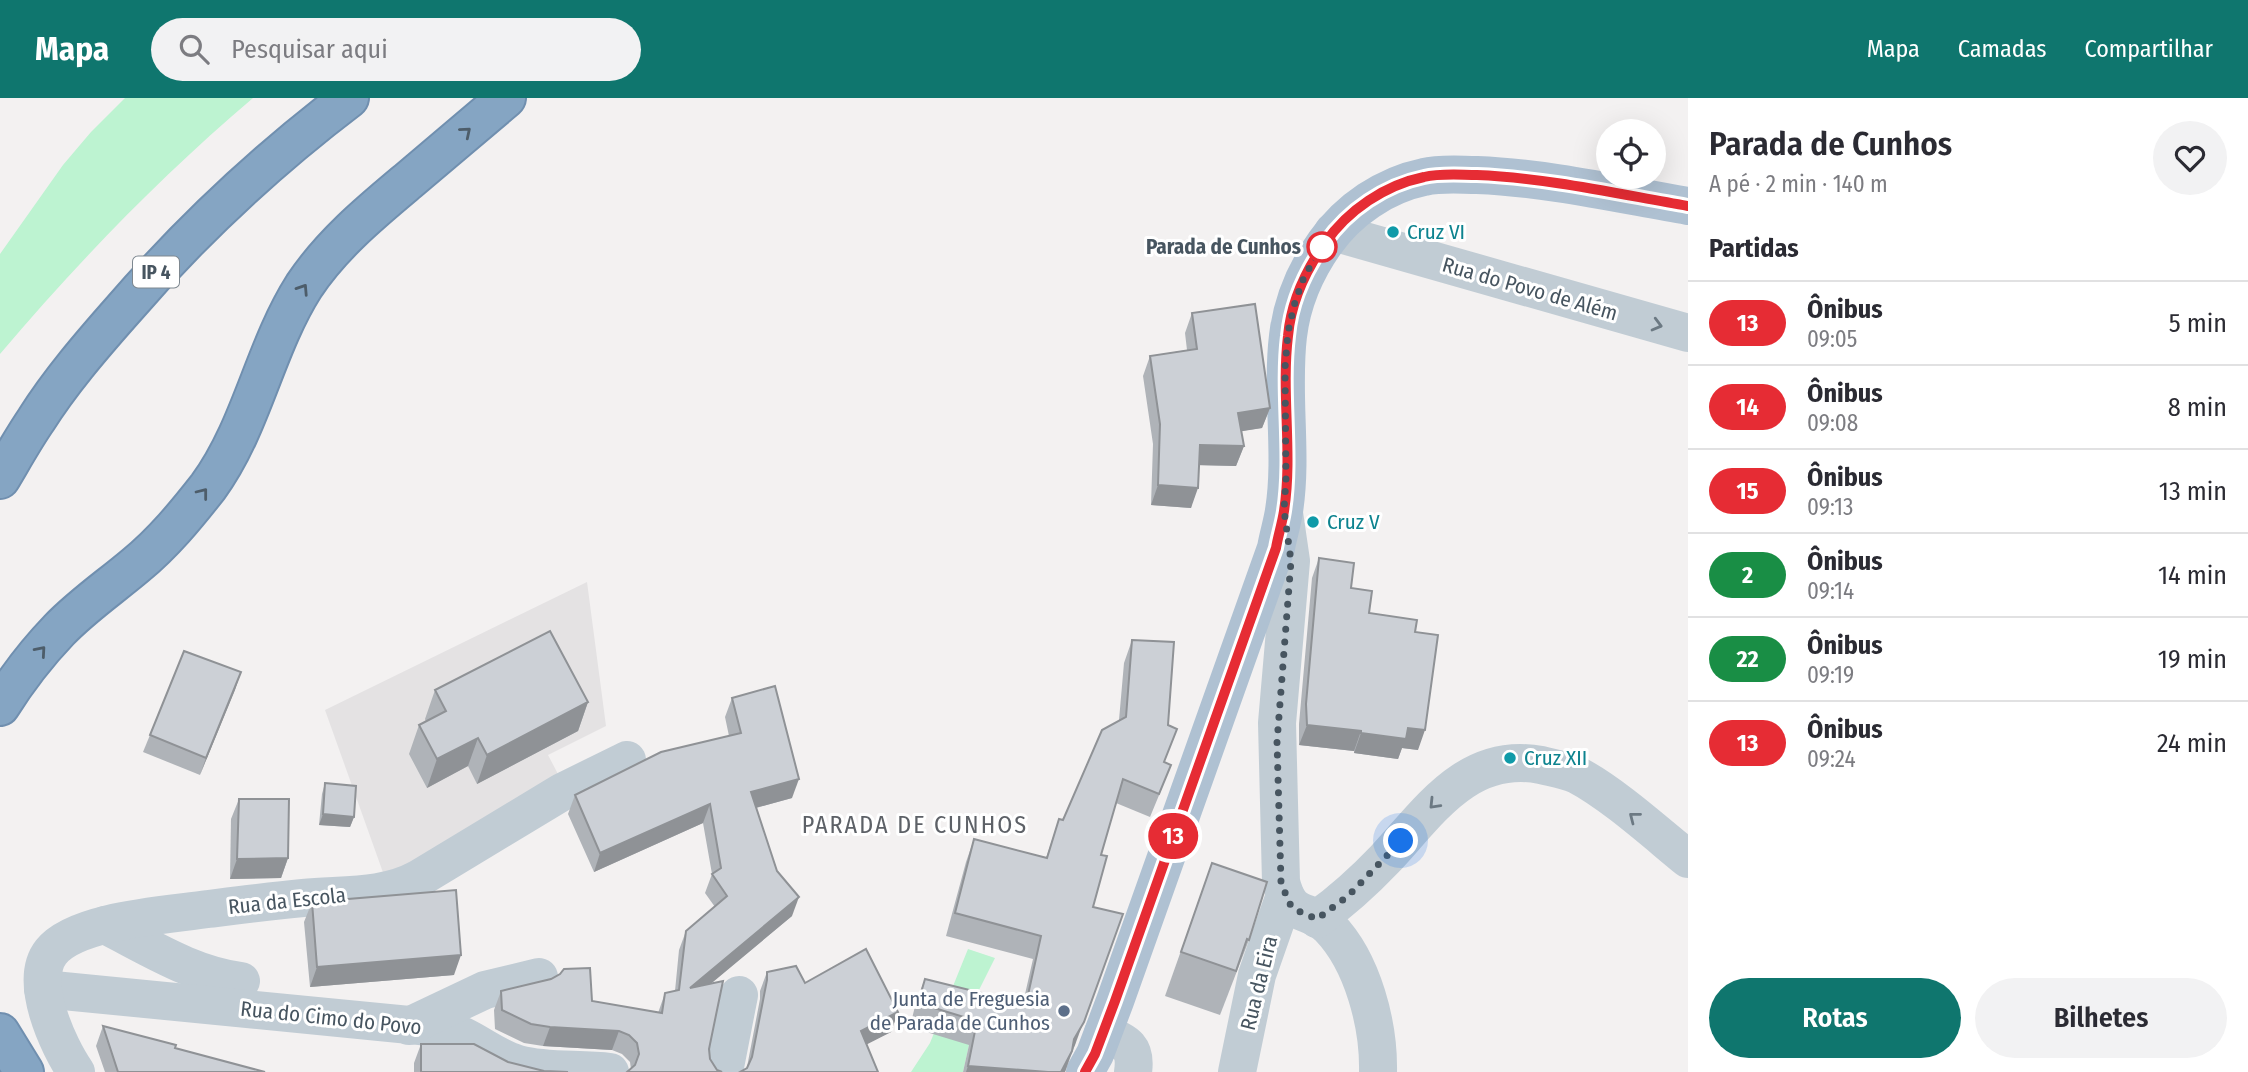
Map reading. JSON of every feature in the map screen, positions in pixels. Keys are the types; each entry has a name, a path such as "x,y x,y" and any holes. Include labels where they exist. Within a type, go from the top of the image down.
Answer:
{"highway":[{"name":"IP 4","path":"0,443 52,366 155,243 206,190 316,98"},
{"name":"IP 4","path":"0,479 37,418 90,347 151,277 212,214 349,98"},
{"path":"0,706 19,677 59,629 138,564 175,528 210,484 234,441 282,325 305,285 330,253 366,217 506,98"},
{"path":"0,1032 24,1072"}],"main road":[{"path":"1085,1072 1103,1033 1265,580 1284,510 1285,368 1288,332 1304,277 1333,232 1370,200 1395,185 1436,176 1503,176 1688,206"},
{"path":"0,1067 5,1072"}],"street":[{"name":"Rua do Povo de Além","path":"1333,232 1688,333"},
{"path":"1284,510 1290,569 1277,723 1279,863 1284,895 1296,910 1326,925 1344,946 1359,977 1373,1017 1378,1072"},
{"name":"Rua da Escola","path":"76,1072 51,1021 42,979 44,963 51,952 65,940 105,925 160,916 270,901 396,889 418,879 583,780 627,760"},
{"path":"1317,919 1363,881 1444,794 1476,773 1495,766 1531,764 1575,774 1687,857"},
{"name":"Rua da Eira","path":"1237,1072 1257,975 1284,895"},
{"path":"105,925 192,969 241,982"},
{"path":"409,1026 485,990 539,977"},
{"name":"Rua do Cimo do Povo","path":"43,989 454,1031 521,1065 610,1072"},
{"path":"724,1072 739,995"},
{"path":"1103,1033 1125,1043 1131,1050 1134,1057 1133,1072"}],"shaded area":[{"path":"587,582 606,726 548,755 558,774 385,878 325,710"}],"green space":[{"path":"125,98 253,98 121,221 0,354 0,254 63,165"},
{"path":"968,949 995,958 967,1014 969,1045 963,1072 911,1072 930,1043"}],"building":[{"path":"1255,304 1270,408 1238,413 1244,446 1200,445 1198,488 1158,485 1160,424 1150,356 1197,349 1192,313"},
{"path":"1319,558 1354,563 1351,588 1372,591 1369,613 1417,620 1415,632 1438,635 1425,730 1408,728 1406,739 1307,725 1306,704"},
{"path":"550,631 588,702 487,755 478,738 437,759 419,725 446,711 435,690"},
{"path":"1132,640 1174,642 1168,725 1177,729 1164,762 1171,765 1159,794 1123,779 1101,855 1107,856 1093,907 1123,914 1084,1022 1061,1072 968,1066 977,1021 918,1003 925,979 1026,1004 1041,936 955,913 974,839 1047,858 1059,819 1063,820 1102,730 1126,717"},
{"path":"184,651 241,672 206,758 150,735"},
{"path":"775,686 799,779 751,792 777,871 799,897 690,988 723,981 709,1049 710,1059 717,1070 722,1072 627,1072 635,1065 639,1054 637,1043 629,1035 619,1031 531,1024 502,1010 501,991 551,979 564,969 590,968 592,1001 662,1013 665,993 679,990 686,931 727,896 712,874 721,868 710,804 600,853 575,795 661,752 741,733 732,698"},
{"path":"325,783 356,786 354,817 323,814"},
{"path":"239,799 289,799 288,858 237,859"},
{"path":"1212,863 1267,882 1236,971 1181,952"},
{"path":"456,890 461,955 317,967 312,902"},
{"path":"866,949 898,1012 861,1031 878,1072 740,1072 747,1068 752,1057 767,972 796,966 805,983"},
{"path":"103,1026 176,1045 175,1048 265,1072 118,1072"},
{"path":"421,1044 474,1044 508,1062 544,1071 568,1072 421,1072"}],"bus line":[{"name":"13","path":"1085,1072 1095,1054 1115,1001 1276,548 1284,510 1286,479 1285,368 1288,332 1304,277 1317,254 1333,232 1370,200 1395,185 1426,176 1503,176 1688,206"}],"place":[{"name":"Cruz VI","path":"1393,232"},
{"name":"Parada de Cunhos","path":"1322,247"},
{"name":"Cruz V","path":"1313,522"},
{"name":"Cruz XII","path":"1510,758"},
{"name":"Junta de Freguesia de Parada de Cunhos","path":"1064,1011"}],"district":[{"name":"PARADA DE CUNHOS","path":"915,825"}],"route":[{"path":"1322,247 1304,277 1295,302 1288,332 1285,368 1284,510 1291,561 1277,723 1279,863 1284,895 1296,910 1317,919 1348,896 1401,841"}]}
